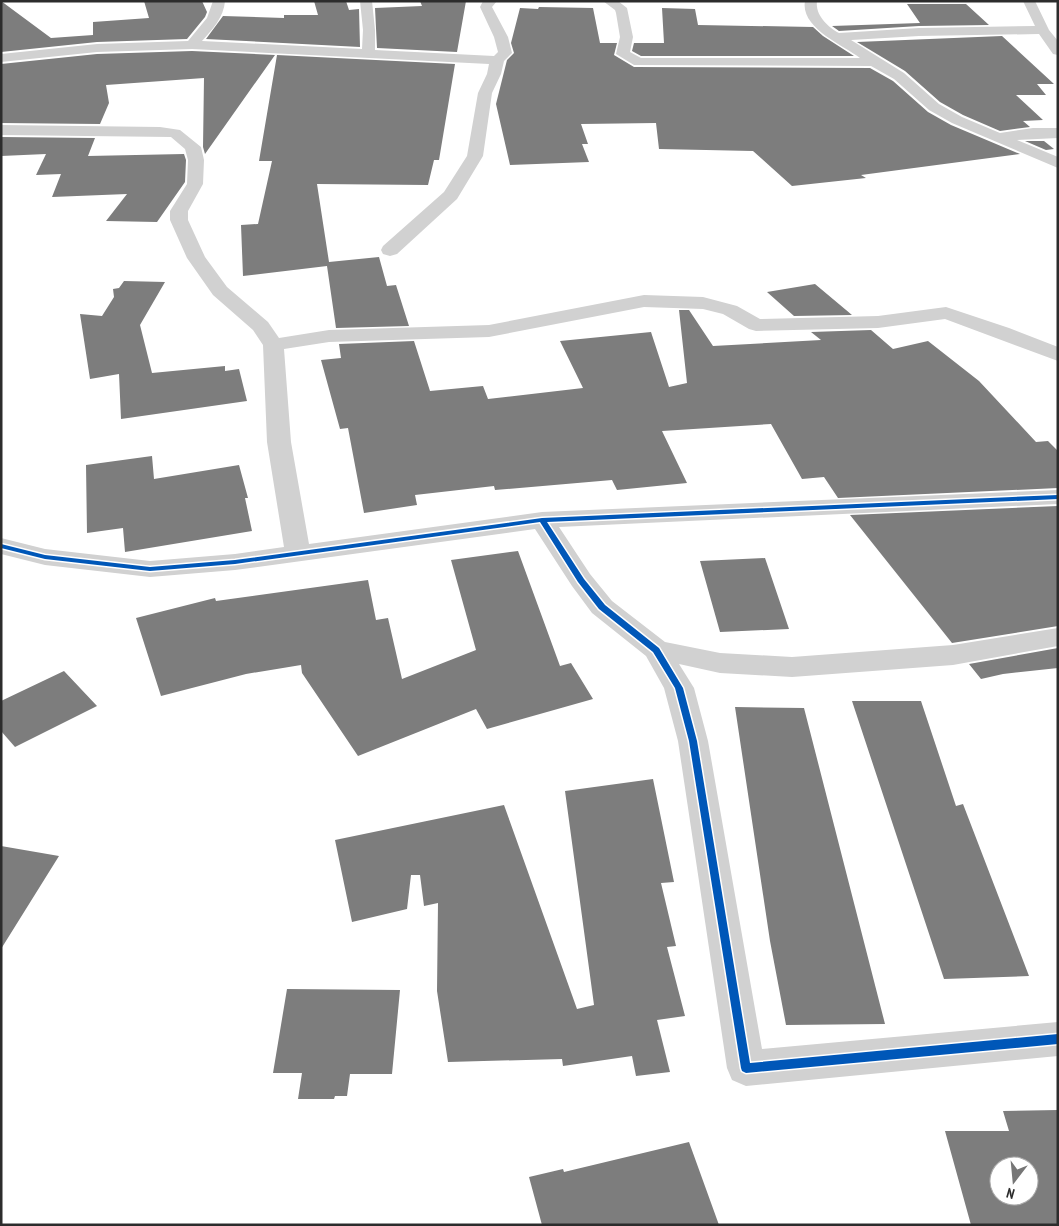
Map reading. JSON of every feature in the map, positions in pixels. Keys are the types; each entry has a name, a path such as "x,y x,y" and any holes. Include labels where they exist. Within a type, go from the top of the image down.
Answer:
{"street":[{"path":"192,45 215,15 219,8 219,1"},
{"path":"366,1 369,30 368,54"},
{"path":"390,250 451,195 475,156 485,93 494,74 497,60 505,53 501,37 486,8 491,1"},
{"path":"610,1 621,8 625,22 627,46 623,54 639,62 874,62"},
{"path":"811,1 810,7 820,25 858,49 874,62 899,76 934,107 957,120 1058,163"},
{"path":"1029,1 1043,30 1058,51"},
{"path":"838,37 929,32 1043,30"},
{"path":"1,58 97,48 192,45 497,60"},
{"path":"1,130 175,133 193,147 196,160 196,184 179,211 179,220 196,258 206,274 220,291 261,326 273,345 279,442 298,553"},
{"path":"1000,137 1032,133 1058,133"},
{"path":"273,345 329,336 489,331 644,301 703,303 730,310 756,325 878,322 946,313 1002,332 1058,355"},
{"path":"1,546 45,557 150,569 235,562 542,520 1058,497"},
{"path":"542,520 581,580 602,607 656,650 679,688 693,741 746,1068 1058,1038"},
{"path":"656,650 720,663 792,667 953,655 1058,637"}],"building":[{"path":"1,1 51,38 93,35 93,22 149,18 144,1 202,1 207,12 187,39 97,42 1,52"},
{"path":"314,1 346,1 349,10 359,9 360,47 206,39 223,16 284,18 284,15 318,15"},
{"path":"420,1 466,1 457,52 377,48 375,8 422,6"},
{"path":"907,4 966,4 989,25 919,26 839,31 832,26 920,23"},
{"path":"539,7 593,8 600,43 617,43 614,55 634,67 870,68 893,81 928,112 951,125 1020,154 861,175 866,178 792,186 753,151 659,149 656,123 581,124 588,144 582,144 589,162 510,165 496,104 507,60 514,53 511,43 520,8 538,9"},
{"path":"662,8 695,9 698,25 813,27 823,36 854,56 641,56 632,51 634,43 664,43"},
{"path":"1002,36 1054,84 1037,84 1046,95 1016,95 1043,120 1023,121 1030,127 1000,131 963,115 940,102 905,71 857,42"},
{"path":"192,51 275,55 205,154 203,147 204,78 106,85 109,103 100,124 1,123 1,64 97,54"},
{"path":"277,55 455,64 439,160 434,160 428,185 317,184 329,262 379,257 387,286 396,285 409,326 336,328 327,266 243,276 241,225 258,224 272,161 259,161"},
{"path":"1,137 95,138 88,156 184,154 186,160 185,182 157,222 106,221 127,194 52,197 61,174 36,175 46,154 1,156"},
{"path":"1025,141 1044,141 1054,149 1046,150"},
{"path":"124,281 165,282 140,325 152,373 225,366 225,371 239,369 247,401 121,419 119,374 90,379 80,314 102,316 114,297 113,289 119,288"},
{"path":"815,284 852,315 794,316 767,292"},
{"path":"679,310 689,310 713,346 821,340 811,332 871,330 893,349 928,341 979,381 1036,442 1048,441 1058,451 1058,488 838,498 824,477 802,479 771,424 662,431 687,483 617,490 612,480 495,490 494,486 415,495 417,505 364,513 348,428 340,429 321,360 341,358 339,344 414,341 430,391 483,386 488,399 583,388 560,341 651,332 669,387 687,383"},
{"path":"152,456 154,479 239,465 248,498 245,498 252,531 125,552 123,528 87,533 86,465"},
{"path":"1058,506 1058,626 952,643 850,515"},
{"path":"518,551 560,666 571,663 593,699 487,729 476,709 358,756 302,673 301,665 246,674 161,696 136,618 215,598 216,601 368,580 376,620 388,618 402,679 476,650 451,560"},
{"path":"765,558 789,629 720,632 700,561"},
{"path":"1058,648 1058,668 1003,674 981,679 969,664"},
{"path":"64,671 97,706 15,747 1,731 1,701"},
{"path":"852,701 921,701 956,806 963,804 1029,976 944,979"},
{"path":"735,707 804,708 885,1024 786,1025 770,941"},
{"path":"653,779 674,882 661,883 676,946 667,947 685,1016 657,1020 670,1072 636,1076 632,1056 563,1066 562,1059 448,1062 437,991 438,903 424,906 420,875 411,875 407,909 352,922 335,840 504,805 577,1009 594,1005 565,791"},
{"path":"1,846 59,856 1,949"},
{"path":"287,989 400,990 392,1074 350,1074 347,1096 335,1096 334,1099 298,1099 302,1073 273,1073"},
{"path":"1058,1110 1058,1225 971,1225 945,1131 1009,1131 1003,1111"},
{"path":"689,1142 719,1225 542,1225 529,1177 563,1169 564,1172"}],"cycle path":[{"path":"1,546 45,557 150,569 235,562 542,520 1058,497"},
{"path":"542,520 581,580 602,607 656,650 679,688 693,741 746,1068 1058,1039"}]}
